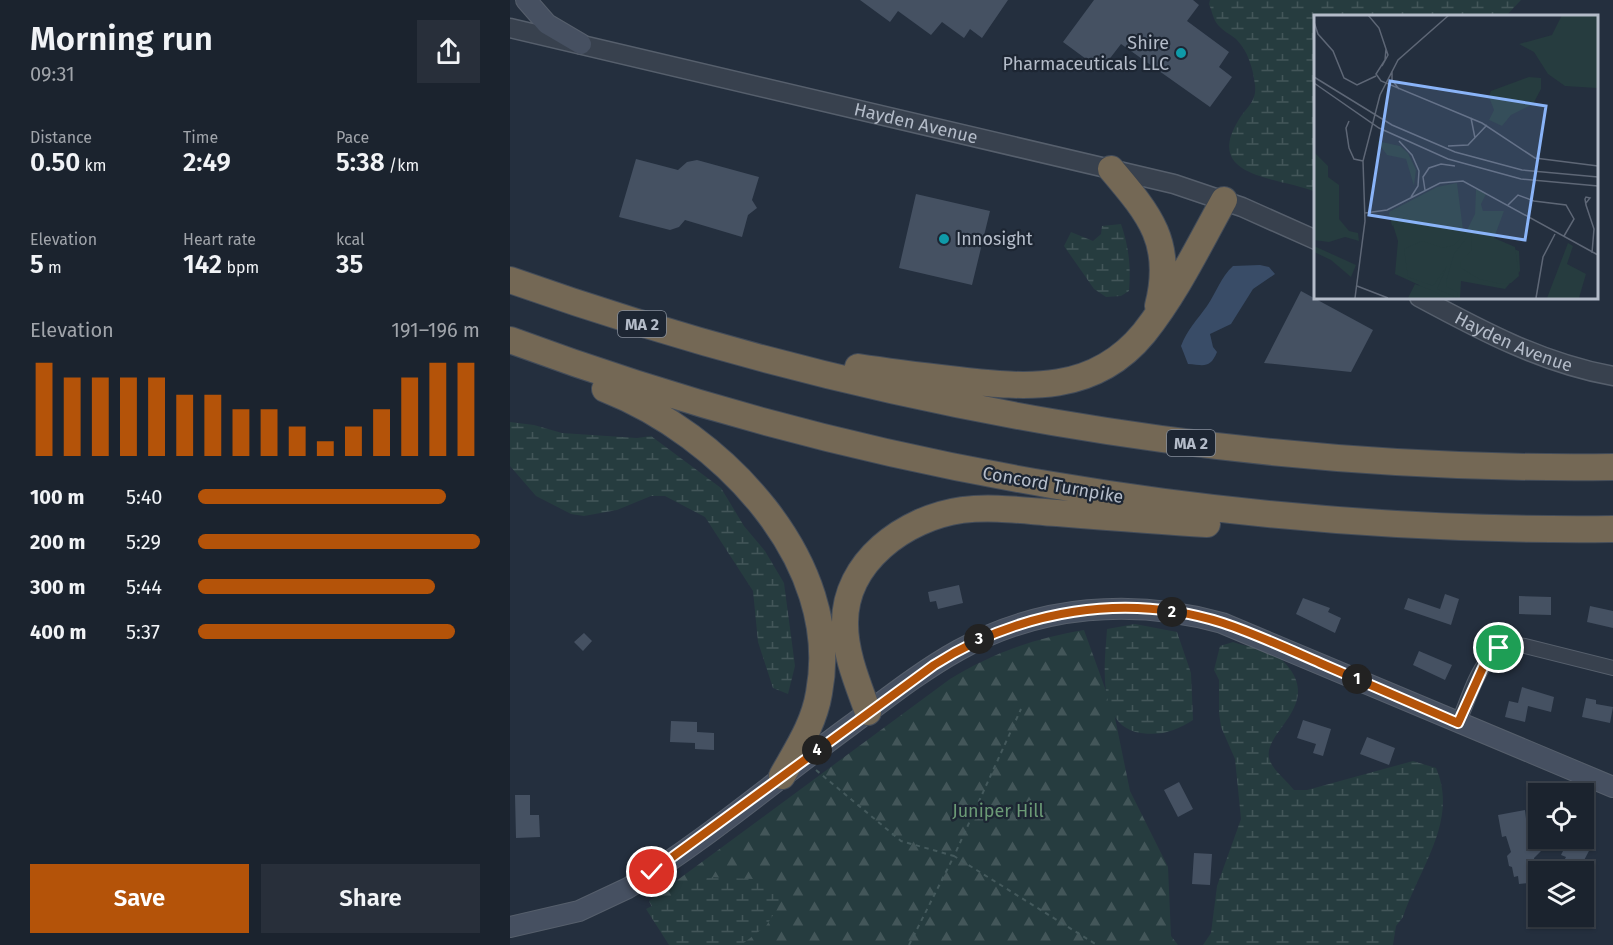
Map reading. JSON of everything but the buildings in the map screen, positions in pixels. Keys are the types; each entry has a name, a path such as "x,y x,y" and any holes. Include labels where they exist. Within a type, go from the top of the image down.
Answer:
{"highway":[{"path":"1111,169 1144,209 1160,240 1164,276 1156,315"},
{"path":"777,362 849,366 1013,386 1053,384 1082,377 1110,362 1138,339 1169,299 1224,200"},
{"name":"MA 2","path":"510,280 655,328 777,362 991,411 1226,448 1417,463 1613,466"},
{"name":"Concord Turnpike","path":"510,340 751,418 930,462 1091,492 1315,519 1473,528 1613,529"},
{"path":"534,349 596,386 653,411 699,443 755,498 795,555 816,608 823,664 812,719 782,776"},
{"path":"868,712 846,638 848,599 857,576 872,556 898,534 922,521 950,512 984,508 1244,527 1315,519"}],"main road":[{"path":"526,0 547,24 581,44"},
{"path":"510,927 579,911 628,888 940,661 989,635 1051,615 1123,608 1176,612 1232,627 1613,787"}],"street":[{"name":"Hayden Avenue","path":"510,28 1174,184 1224,200 1314,239"},
{"name":"Hayden Avenue","path":"1421,298 1515,346 1574,367 1613,376"},
{"path":"1458,723 1485,663 1499,648 1513,644 1526,646 1613,668"}],"path":[{"path":"909,945 954,856 1021,709"},
{"path":"804,759 901,841 954,856 1097,945"},
{"path":"1088,945 1090,939"}],"green space":[{"path":"1210,0 1521,0 1507,15 1314,15 1314,191 1251,173 1238,165 1230,154 1230,140 1238,121 1253,100 1255,85 1247,54 1236,39 1216,23 1209,4"},
{"path":"1121,224 1129,257 1129,291 1121,296 1106,297 1094,289 1064,246 1071,232 1093,241 1101,234 1102,226"},
{"path":"510,422 534,425 562,433 637,438 651,436 721,488 744,526 765,551 784,583 795,666 788,694 773,688 758,642 753,591 705,517 665,496 651,496 617,510 584,516 571,514 536,496 510,466"},
{"path":"1135,624 1177,632 1191,673 1193,720 1174,730 1149,734 1126,728 1116,718 1110,706 1105,675 1107,629"},
{"name":"Juniper Hill","path":"1084,630 1114,713 1130,791 1168,867 1171,936 1178,945 671,945 649,901 950,679 1015,648 1048,637"},
{"path":"1233,642 1275,654 1290,669 1297,683 1298,697 1294,709 1269,751 1272,765 1294,790 1307,790 1413,761 1436,768 1442,787 1443,806 1440,825 1427,862 1403,917 1396,926 1393,945 1203,945 1211,933 1217,886 1241,819 1235,759 1221,727 1219,680 1214,670 1220,646"},
{"path":"709,877 753,879 762,883 775,881 780,898 777,909 766,926 741,945 669,945 646,909"}],"water":[{"path":"1233,266 1269,267 1275,274 1253,289 1231,324 1210,334 1213,347 1217,352 1212,361 1206,365 1188,364 1181,346 1183,340 1225,275"}],"place":[{"name":"Shire Pharmaceuticals LLC","path":"1181,53"},
{"name":"Innosight","path":"944,239"}],"route":[{"path":"652,872 934,665 978,640 1031,620 1071,612 1123,608 1166,611 1199,617 1254,635 1458,723 1485,663 1499,648"}]}
